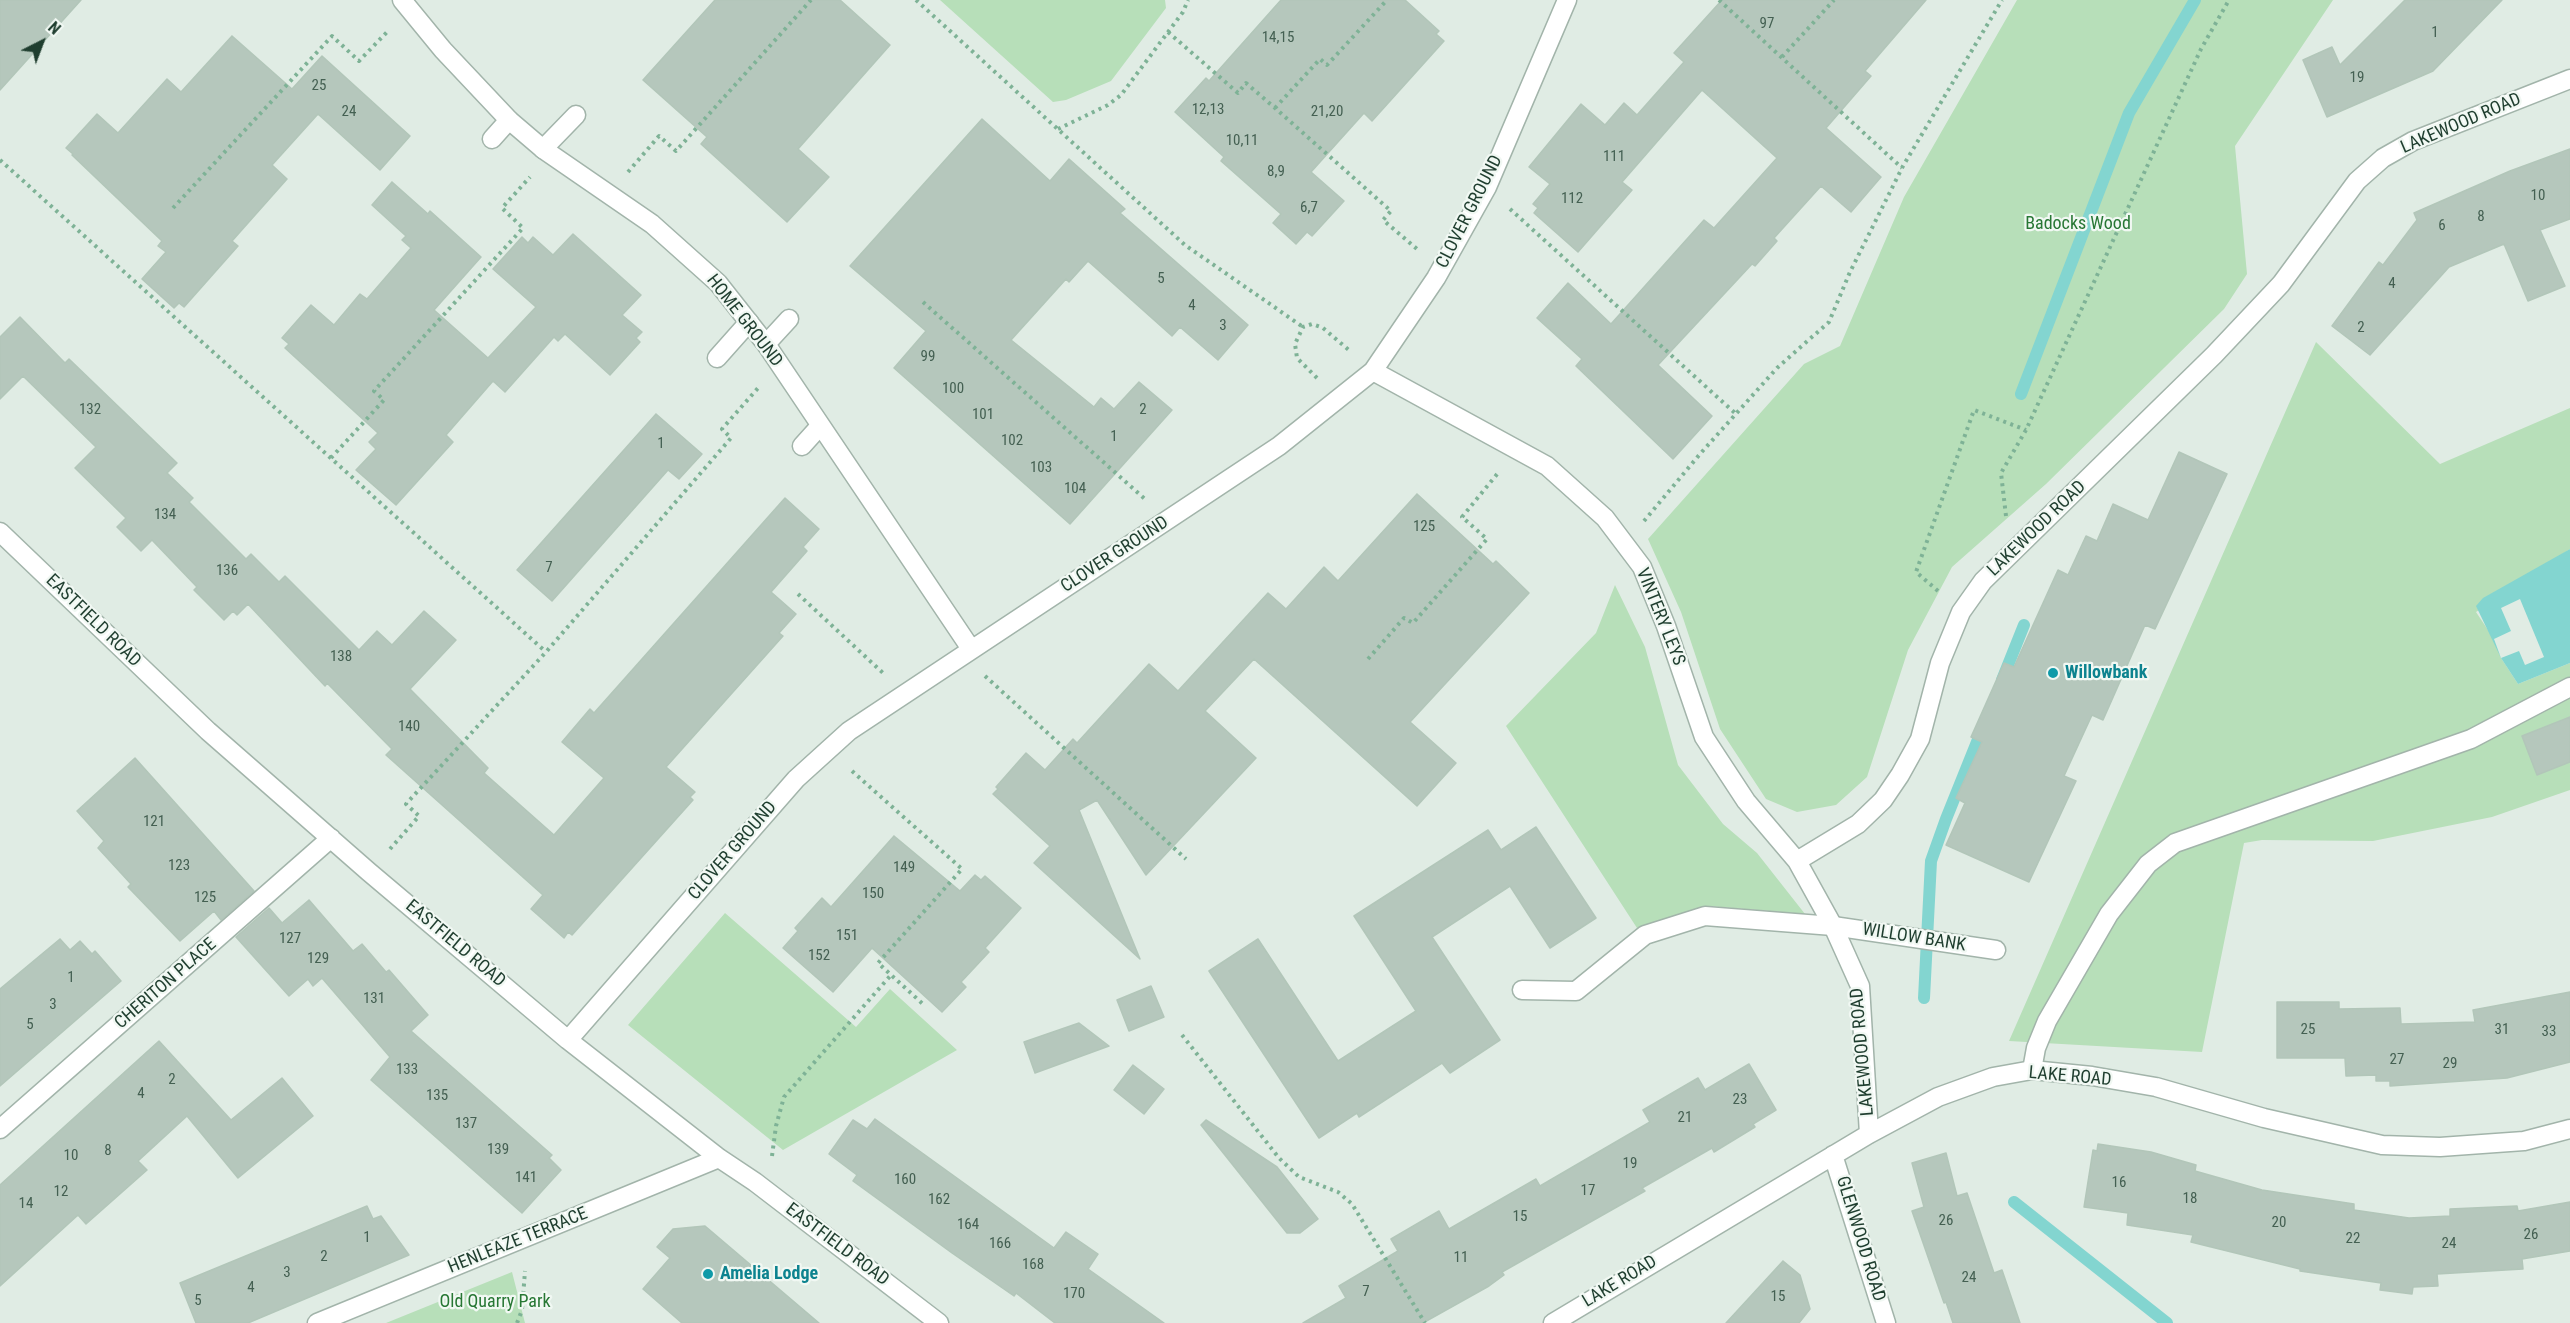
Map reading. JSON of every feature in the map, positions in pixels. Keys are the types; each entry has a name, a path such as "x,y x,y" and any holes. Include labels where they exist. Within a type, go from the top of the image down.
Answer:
{"street":[{"name":"CLOVER GROUND","path":"568,1040 796,779 849,731 1279,446 1372,371 1441,270 1486,187 1566,0"},
{"name":"HOME GROUND","path":"405,4 443,50 509,120 547,152 652,224 718,283 766,344 966,652"},
{"name":"LAKEWOOD ROAD","path":"1869,1134 1860,986 1833,926 1797,861 1858,824 1883,800 1900,775 1920,739 1940,663 1961,612 1983,581 2222,347 2281,284 2357,181 2383,158 2413,141 2570,79"},
{"path":"547,152 576,115"},
{"path":"492,139 509,120"},
{"path":"766,344 789,319"},
{"path":"717,358 749,322"},
{"name":"VINTERY LEYS","path":"1372,371 1547,466 1605,518 1642,567 1666,626 1704,736 1746,801 1797,861"},
{"path":"802,446 820,426"},
{"name":"EASTFIELD ROAD","path":"0,532 208,731 369,872 568,1040 719,1158 755,1182 939,1323"},
{"path":"2032,1070 2036,1048 2047,1021 2109,914 2148,864 2175,843 2471,739 2570,687"},
{"name":"CHERITON PLACE","path":"0,1129 331,838"},
{"name":"WILLOW BANK","path":"1522,990 1576,992 1645,934 1705,916 1833,926 1996,950"},
{"name":"LAKE ROAD","path":"1552,1323 1869,1134 1938,1097 1994,1077 2032,1070 2092,1076 2156,1087 2275,1121 2382,1145 2440,1147 2515,1142 2541,1138 2570,1129"},
{"name":"GLENWOOD ROAD","path":"1833,1155 1886,1323"},
{"name":"HENLEAZE TERRACE","path":"317,1323 719,1158"}],"path":[{"path":"608,194 659,136 676,151 811,0"},
{"path":"916,0 1185,246 1303,327"},
{"path":"1058,129 1114,100 1183,12 1188,0"},
{"path":"1275,108 1320,59 1327,65 1387,0"},
{"path":"1719,0 1902,168"},
{"path":"1782,57 1834,0"},
{"path":"1624,544 1777,368 1829,322 1850,272 1902,168 2002,0"},
{"path":"2011,555 2001,473 2026,430 2201,49 2229,0"},
{"path":"172,208 332,36 359,61 405,4"},
{"path":"1168,32 1238,93 1246,83 1275,108 1391,211 1383,220 1441,270"},
{"path":"330,458 384,400 374,391 523,228 502,208 547,152"},
{"path":"0,160 546,652"},
{"path":"1486,187 1736,414"},
{"path":"923,302 1168,519"},
{"path":"1340,399 1297,358 1295,344 1303,327 1312,324 1323,328 1372,371"},
{"path":"369,872 419,816 406,804 546,652 731,438 723,429 779,364"},
{"path":"1961,612 1916,572 1974,410 2026,430"},
{"path":"1368,659 1404,618 1413,623 1487,539 1462,517 1518,450"},
{"path":"798,594 905,693"},
{"path":"966,652 1186,859"},
{"path":"828,750 962,869 878,963 924,1005"},
{"path":"755,1182 772,1156 776,1126 784,1097 891,975"},
{"path":"1182,1035 1279,1158 1299,1177 1338,1192 1352,1204 1425,1323"},
{"path":"518,1323 524,1289 524,1239"}],"green space":[{"path":"940,0 1165,0 1166,8 1111,81 1066,100 1053,102"},
{"name":"Badocks Wood","path":"2017,0 2333,0 2235,146 2247,274 2224,309 2046,484 1952,567 1908,650 1867,777 1836,805 1797,812 1766,799 1720,729 1681,612 1648,539 1804,364 1840,346 1904,197"},
{"path":"2316,342 2440,464 2570,408 2570,549 2476,612 2494,639 2501,658 2518,684 2570,663 2570,790 2492,817 2373,841 2262,840 2244,843 2202,1052 2009,1041"},
{"path":"1615,585 1645,647 1678,765 1723,824 1757,853 1805,914 1709,906 1637,928 1506,726 1596,633"},
{"path":"725,913 856,1027 890,989 957,1050 783,1150 628,1025"},
{"name":"Old Quarry Park","path":"512,1272 525,1323 386,1323"}],"water":[{"path":"2570,549 2570,663 2518,684 2501,658 2476,606 2483,598"}],"pier":[{"path":"2520,599 2544,657 2525,665 2519,651 2501,658 2494,639 2511,631 2501,608"}],"building":[{"path":"0,0 81,0 0,90"},
{"path":"715,0 840,0 890,45 798,149 829,177 787,222 701,144 707,137 643,80"},
{"path":"1281,0 1405,0 1439,31 1436,34 1444,41 1372,121 1364,113 1311,172 1344,201 1312,236 1307,232 1296,244 1273,223 1281,214 1221,161 1224,157 1175,112 1206,78 1209,81"},
{"path":"1722,0 1926,0 1865,71 1871,76 1826,128 1881,177 1851,212 1821,186 1774,238 1777,241 1755,266 1752,264 1658,365 1712,416 1673,459 1576,366 1582,359 1537,318 1568,283 1611,324 1704,220 1714,228 1777,158 1702,90 1622,182 1632,190 1578,252 1534,213 1538,208 1533,204 1550,184 1529,167 1581,104 1605,125 1624,103 1637,115 1684,62 1674,53"},
{"path":"2405,0 2502,0 2433,71 2327,117 2303,60 2332,47 2340,65"},
{"path":"232,36 292,89 322,56 410,136 380,170 318,114 272,165 287,179 232,241 238,246 184,307 179,303 174,308 142,279 166,252 158,246 162,241 66,148 97,114 118,133 167,79 181,92"},
{"path":"982,119 1050,181 1069,159 1125,209 1120,213 1248,325 1218,360 1180,327 1172,336 1088,261 1069,282 1066,279 1011,340 1094,407 1101,398 1114,409 1139,382 1172,410 1070,524 894,368 926,331 850,266"},
{"path":"2570,149 2570,219 2540,230 2565,286 2528,301 2504,244 2449,267 2370,355 2332,326 2379,262 2383,265 2417,220 2414,213 2510,171"},
{"path":"392,182 428,214 430,211 481,257 434,310 488,358 536,307 493,269 522,237 528,243 533,237 553,255 573,234 641,295 622,315 642,332 636,338 640,342 610,375 565,334 558,341 554,337 505,392 493,381 446,435 453,442 396,505 356,470 376,449 369,442 378,433 285,348 289,344 282,338 311,305 334,325 360,294 367,299 411,248 402,240 406,236 372,205"},
{"path":"20,317 65,363 69,359 177,463 167,473 193,498 189,502 246,559 251,554 279,582 285,576 359,650 377,631 392,645 424,611 456,640 410,689 488,768 484,773 554,835 604,778 562,742 590,709 594,713 785,498 819,529 803,547 807,551 771,592 796,614 779,633 783,636 666,767 695,792 690,797 693,800 572,935 568,932 564,938 531,909 543,895 386,755 392,749 327,683 325,686 248,604 237,615 233,611 224,620 194,590 197,587 152,540 141,551 117,527 126,518 75,468 96,447 23,376 0,399 0,337"},
{"path":"656,414 702,454 679,479 668,470 552,601 517,570"},
{"name":"Willowbank","path":"2179,452 2227,474 2155,629 2145,625 2103,720 2092,715 2064,776 2076,781 2029,882 1946,845 1965,803 1956,798 1982,742 1971,737 2004,663 2014,667 2058,570 2068,575 2086,536 2097,541 2113,504 2148,520"},
{"path":"1417,494 1493,564 1496,561 1529,593 1410,722 1456,763 1417,806 1254,659 1205,711 1256,758 1146,875 1097,800 1079,810 1140,959 1034,863 1050,846 993,794 998,789 996,787 1026,753 1045,770 1073,739 1077,743 1149,664 1178,691 1268,593 1286,609 1324,567 1338,581"},
{"path":"2570,717 2570,762 2537,775 2522,736"},
{"path":"135,758 254,891 221,920 214,911 180,941 128,887 131,884 98,848 104,841 77,811"},
{"path":"1536,827 1596,918 1550,948 1510,886 1432,937 1500,1040 1450,1073 1442,1063 1359,1117 1357,1113 1319,1138 1209,971 1258,939 1338,1061 1416,1011 1354,916 1488,830 1501,850"},
{"path":"894,836 960,891 975,875 981,880 985,876 1021,908 985,948 989,952 961,982 966,987 942,1012 872,948 833,992 783,948 798,931 795,928 822,898 831,907"},
{"path":"309,900 353,951 362,944 386,972 389,970 428,1015 411,1031 552,1155 549,1158 561,1170 522,1213 371,1080 390,1057 322,978 313,986 308,979 289,996 236,937 269,908 282,923"},
{"path":"60,939 70,950 80,941 92,954 95,951 121,981 0,1086 0,989"},
{"path":"1151,986 1164,1017 1129,1031 1117,1000"},
{"path":"2570,992 2570,1062 2507,1078 2390,1086 2390,1081 2376,1081 2376,1075 2346,1076 2345,1058 2277,1058 2277,1002 2339,1002 2339,1009 2400,1008 2401,1024 2475,1022 2473,1010"},
{"path":"1079,1023 1109,1046 1035,1073 1024,1042"},
{"path":"159,1041 231,1120 282,1078 313,1116 238,1178 187,1116 138,1161 147,1170 86,1224 78,1215 0,1286 0,1185"},
{"path":"1749,1064 1776,1110 1753,1124 1755,1127 1714,1152 1712,1148 1642,1188 1645,1191 1502,1272 1504,1275 1489,1286 1423,1323 1303,1323 1346,1298 1339,1286 1398,1251 1391,1239 1439,1211 1449,1229 1536,1179 1540,1186 1650,1122 1643,1110 1698,1078 1705,1090"},
{"path":"1133,1065 1164,1089 1144,1114 1114,1090"},
{"path":"875,1119 1054,1248 1066,1232 1098,1254 1088,1269 1164,1323 1055,1323 1016,1293 1014,1296 952,1253 853,1181 857,1175 829,1154 853,1120 867,1129"},
{"path":"1206,1120 1277,1167 1318,1219 1300,1233 1287,1233 1201,1125"},
{"path":"2098,1144 2151,1152 2196,1165 2195,1171 2262,1190 2354,1204 2354,1210 2409,1218 2450,1216 2450,1209 2517,1206 2518,1211 2570,1202 2570,1251 2522,1259 2523,1269 2437,1274 2438,1286 2413,1287 2412,1294 2380,1290 2381,1283 2300,1271 2300,1269 2191,1242 2193,1235 2127,1225 2128,1213 2084,1207 2093,1150 2097,1151"},
{"path":"1946,1153 1957,1196 1967,1193 1994,1273 2002,1270 2020,1323 1953,1323 1946,1302 1944,1303 1912,1211 1924,1207 1912,1163"},
{"path":"367,1206 373,1219 381,1216 409,1255 248,1323 196,1323 180,1283"},
{"name":"Amelia Lodge","path":"705,1226 819,1323 682,1323 643,1289 670,1258 657,1247 673,1229"},
{"path":"1783,1261 1800,1275 1810,1309 1799,1323 1726,1323"}],"waterway":[{"path":"2021,394 2129,113 2195,0"},
{"path":"2002,680 2024,625"},
{"path":"1924,998 1931,861 1983,727"},
{"path":"2014,1202 2167,1323"}],"place":[{"name":"Willowbank","path":"2053,673"},
{"name":"Amelia Lodge","path":"708,1274"}]}
